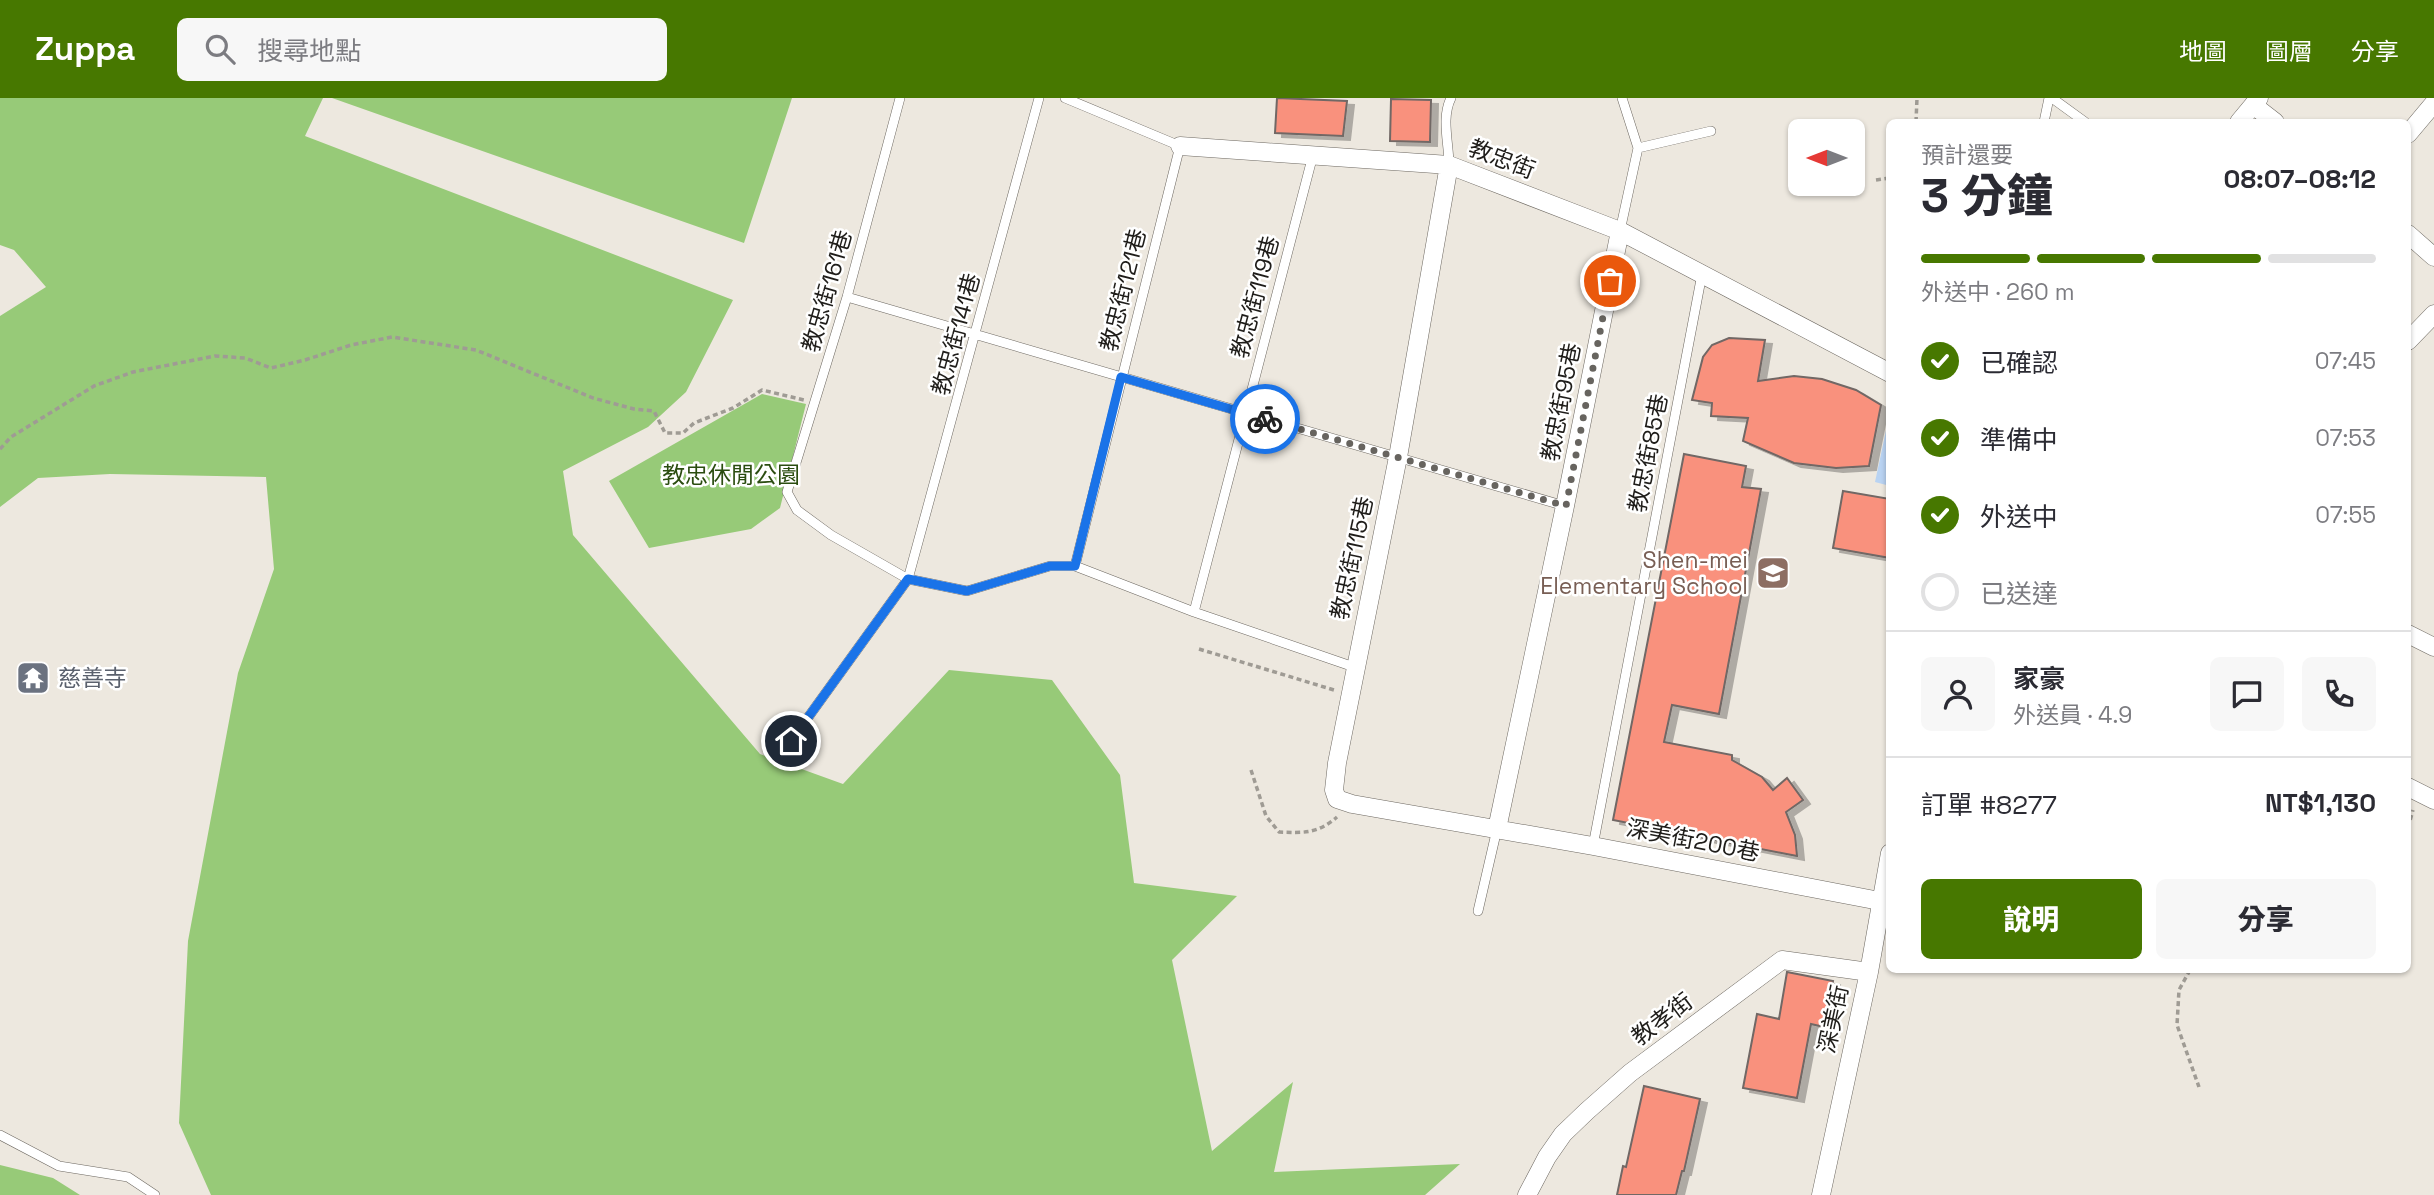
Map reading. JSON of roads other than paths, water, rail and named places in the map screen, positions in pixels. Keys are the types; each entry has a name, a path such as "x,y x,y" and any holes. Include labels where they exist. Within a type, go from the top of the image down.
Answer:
{"street":[{"path":"2241,119 2252,100 2272,119"},
{"path":"2411,130 2434,103"},
{"name":"教忠街","path":"1180,146 1449,166 1620,231 1886,371"},
{"name":"教忠街115巷","path":"1449,166 1398,457 1349,694 1334,790 1337,799 1352,804 1497,829"},
{"name":"教忠街95巷","path":"1497,829 1566,506 1620,231"},
{"path":"2411,237 2434,257"},
{"path":"2411,338 2434,314"},
{"path":"2411,635 2432,641"},
{"path":"2411,788 2434,800"},
{"name":"深美街200巷","path":"1497,829 1885,902"},
{"name":"深美街","path":"1821,1195 1885,902"},
{"name":"教孝街","path":"1527,1195 1563,1134 1587,1111 1630,1073 1782,960 1869,972"}],"lane":[{"name":"教忠街161巷","path":"900,98 847,297 787,492 797,510 831,535 908,579"},
{"name":"教忠街141巷","path":"908,579 1040,98"},
{"name":"教忠街","path":"1065,98 1180,146"},
{"path":"1449,166 1446,125 1451,98"},
{"path":"1620,231 1638,148 1622,98"},
{"path":"2045,119 2050,98 2081,119"},
{"path":"1638,148 1711,131"},
{"name":"教忠街121巷","path":"1075,566 1180,146"},
{"name":"教忠街119巷","path":"1194,612 1313,155"},
{"name":"教忠街85巷","path":"1593,846 1702,274"},
{"path":"847,297 1566,506"},
{"path":"791,741 908,579 967,591 1050,566 1075,566 1194,612 1354,667"},
{"path":"1478,911 1497,829"},
{"path":"0,1135 59,1166 128,1177 155,1195"}],"water":[{"path":"1886,431 1886,485 1875,482"}],"place":[{"name":"Shen-mei Elementary School","path":"1773,573"},
{"name":"慈善寺","path":"33,678"}],"park label":[{"name":"教忠休閒公園","path":"731,475"}]}
